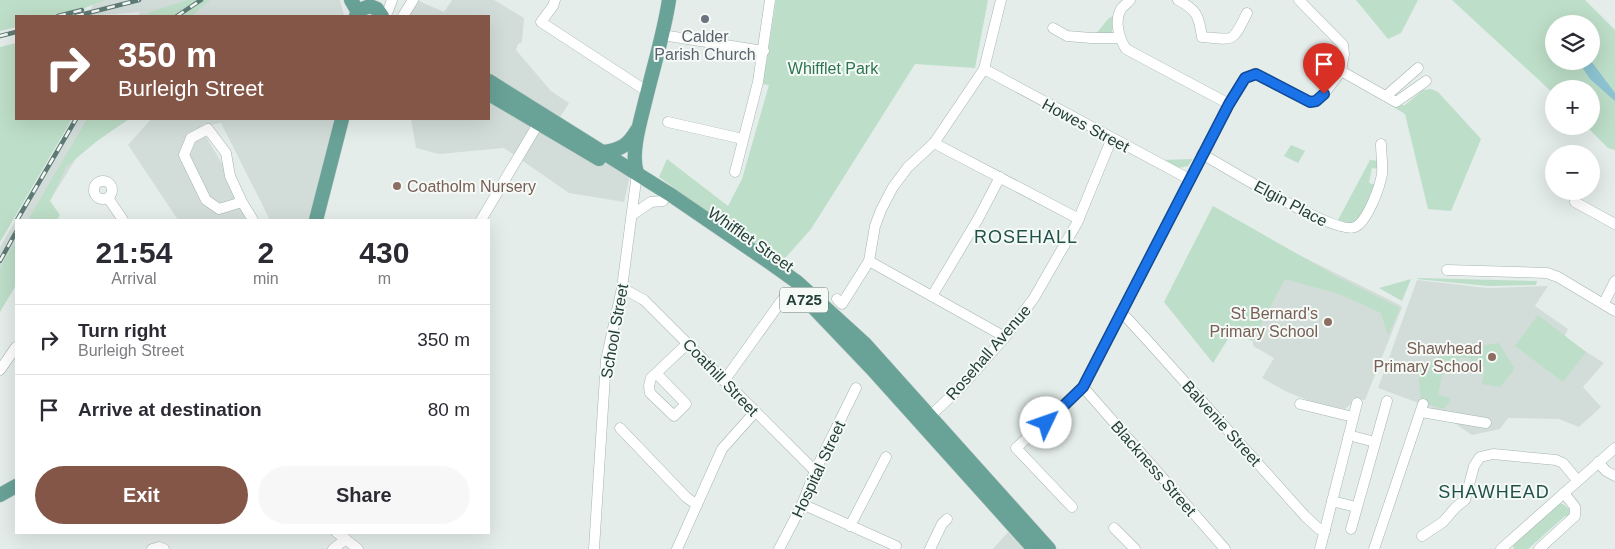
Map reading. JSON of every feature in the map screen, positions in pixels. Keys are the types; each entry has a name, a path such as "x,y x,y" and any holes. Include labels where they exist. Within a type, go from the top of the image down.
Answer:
{"main road":[{"path":"351,0 362,9 377,9 381,15"},
{"path":"636,178 634,166 638,129 669,0"},
{"name":"Whifflet Street","path":"490,82 605,152 663,201 762,266 812,306 925,421 988,479 1049,549"},
{"name":"Whifflet Street","path":"490,95 719,227 797,282 865,344 925,421 1034,549"},
{"path":"316,219 342,120"},
{"path":"605,152 623,148 633,138 638,129"},
{"path":"0,495 15,487"}],"street":[{"path":"383,15 388,11 392,0"},
{"path":"403,15 413,0"},
{"path":"555,0 553,6 541,22 648,92"},
{"path":"734,172 764,51 770,0"},
{"path":"836,299 842,304 869,261 875,226 893,187 908,166 934,144 984,70 1001,0"},
{"path":"1130,0 1121,10 1118,28 1120,38 1126,49 1229,104"},
{"path":"1178,0 1193,8 1199,18 1202,37 1229,40 1236,35 1247,13"},
{"path":"1072,508 1016,448 1046,423 1083,387 1202,154 1245,78 1256,74 1310,102 1316,101 1324,94 1341,70 1344,54 1343,45 1299,0"},
{"path":"1053,28 1067,36 1120,38"},
{"path":"662,35 764,51"},
{"path":"1386,96 1418,68"},
{"name":"Howes Street","path":"984,70 1189,179"},
{"path":"1341,70 1396,102 1426,81"},
{"path":"668,122 743,139"},
{"path":"482,219 538,124"},
{"path":"242,202 219,209 206,200 184,155 191,138 208,130 217,141 226,153 230,176 252,219"},
{"name":"Rosehall Avenue","path":"925,421 964,384 1005,337 1034,298 1079,219 1112,138"},
{"path":"934,144 1079,219"},
{"name":"Elgin Place","path":"1202,154 1308,214 1346,229 1354,228 1366,216 1382,176 1381,144"},
{"path":"932,296 978,220 1000,177"},
{"name":"School Street","path":"594,549 606,360 622,288 636,178"},
{"path":"108,198 122,219"},
{"path":"632,215 651,202 663,201"},
{"path":"1575,202 1615,224"},
{"path":"869,261 1005,337"},
{"path":"1447,270 1547,273 1558,277 1615,311"},
{"path":"1604,303 1615,281"},
{"name":"Coathill Street","path":"622,288 644,300 815,471"},
{"path":"724,381 782,300 789,305"},
{"name":"Balvenie Street","path":"1120,314 1127,318 1148,340 1305,516 1325,531"},
{"path":"656,373 688,343"},
{"path":"0,370 15,348"},
{"name":"Blackness Street","path":"1083,387 1225,549"},
{"name":"Hospital Street","path":"779,549 856,388"},
{"path":"1351,529 1387,401"},
{"path":"1320,549 1357,403"},
{"path":"1300,404 1353,416"},
{"path":"1374,549 1422,408 1462,413 1486,423"},
{"path":"677,549 722,449 755,412"},
{"path":"620,428 686,497 697,505"},
{"path":"1356,436 1375,442"},
{"path":"1506,547 1577,480 1615,448"},
{"path":"1422,536 1443,522 1465,500 1474,466 1480,457 1493,454 1556,460 1563,463 1577,480"},
{"path":"850,526 886,457"},
{"path":"1598,462 1609,474 1615,476"},
{"path":"1539,549 1575,516 1575,507 1564,493"},
{"path":"1332,501 1356,507"},
{"path":"802,504 896,546 895,549"},
{"path":"933,548 942,524 947,519"},
{"path":"1114,528 1135,549"},
{"path":"339,534 358,549"},
{"path":"333,549 346,539"},
{"path":"152,549 158,547 164,549"}],"shaded area":[{"path":"94,0 340,0 344,15 138,15 140,12 89,15"},
{"path":"417,0 444,12 452,0 494,0 524,18 522,42 518,44 516,50 551,91 569,103 554,127 630,175 624,202 569,193 504,148 439,154 416,148 411,120 490,120 490,15 401,15"},
{"path":"74,120 103,120 96,126 39,219 16,219"},
{"path":"150,120 338,120 312,219 269,219 221,123 200,127 255,219 177,219 128,145"},
{"path":"15,221 15,259 0,284 0,247"},
{"name":"St Bernard's Primary School","path":"1295,253 1402,307 1365,400 1353,398 1351,404 1345,409 1316,403 1287,392 1262,378 1274,358 1253,346 1253,337"},
{"name":"Shawhead Primary School","path":"1417,280 1487,288 1548,286 1535,306 1568,329 1564,338 1604,363 1583,387 1601,407 1579,427 1559,419 1508,418 1500,429 1472,435 1432,408 1378,388"},
{"path":"1008,532 1024,549 993,549"}],"green space":[{"path":"0,0 105,0 82,9 55,15 15,15 15,27 0,31"},
{"path":"187,0 210,0 193,15 148,15 150,12"},
{"name":"Whifflet Park","path":"776,0 988,0 975,68 915,64 811,229 779,265 659,177 667,159 728,206 742,179 769,85 763,84"},
{"path":"1356,0 1418,0 1401,33 1388,39"},
{"path":"1452,0 1585,0 1600,15 1615,30 1615,150 1608,148 1595,135 1600,135 1600,80 1545,80 1545,86"},
{"path":"1113,16 1112,33 1095,35 1108,19"},
{"path":"15,43 15,120 71,120 0,242 0,47"},
{"path":"1431,89 1438,92 1481,139 1451,211 1428,209 1405,114 1392,106 1405,105 1423,90"},
{"path":"86,120 128,120 97,141 66,167 50,201 60,215 58,219 29,219"},
{"path":"1291,145 1305,151 1298,163 1284,156"},
{"path":"1193,159 1188,166 1178,168 1163,160"},
{"path":"1370,160 1379,161 1378,169 1372,168 1369,183 1377,185 1367,211 1350,225 1338,220"},
{"path":"1213,206 1338,277 1400,308 1388,335 1381,313 1339,294 1285,279 1252,341 1233,331 1213,363 1164,302"},
{"path":"15,242 15,287 0,312 0,268"},
{"path":"1418,278 1537,281 1536,285 1488,286"},
{"path":"1411,279 1402,301 1379,288"},
{"path":"1538,315 1586,352 1563,382 1515,346"},
{"path":"1499,343 1514,368 1500,387 1482,384 1485,367 1470,364 1471,359 1460,357 1459,362 1445,360 1438,395 1450,398 1444,409 1421,402 1418,367 1454,350"},
{"path":"1559,504 1563,504 1569,509 1570,518 1565,516 1528,549 1514,549 1513,545"}],"water":[{"path":"1584,70 1598,70 1615,93 1615,101 1600,88 1600,80 1590,79"}],"railway":[{"path":"80,15 139,0"},
{"path":"178,15 201,0"},
{"path":"62,15 82,10"},
{"path":"0,36 15,32"},
{"path":"18,219 75,120"},
{"path":"0,261 15,234"}],"place":[{"name":"Calder Parish Church","path":"705,19"},
{"name":"Coatholm Nursery","path":"397,186"},
{"name":"St Bernard's Primary School","path":"1328,322"},
{"name":"Shawhead Primary School","path":"1492,357"}],"district":[{"name":"ROSEHALL","path":"1026,237"},
{"name":"SHAWHEAD","path":"1494,492"}],"route":[{"path":"1046,423 1083,387 1200,158 1245,78 1256,74 1310,102 1316,101 1324,94"}]}
